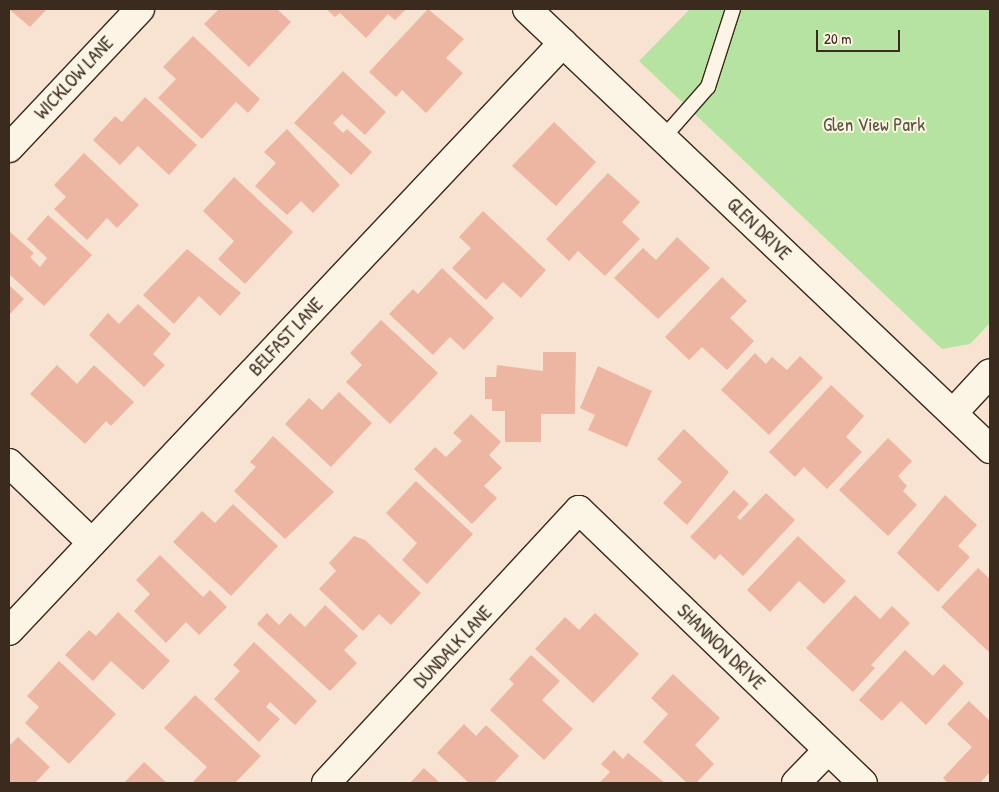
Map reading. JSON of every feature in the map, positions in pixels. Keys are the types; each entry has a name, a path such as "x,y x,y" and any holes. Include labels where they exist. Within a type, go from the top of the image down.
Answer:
{"street":[{"name":"WICKLOW LANE","path":"9,148 140,9"},
{"name":"GLEN DRIVE","path":"527,9 990,449"},
{"name":"BELFAST LANE","path":"9,631 563,43"},
{"path":"953,413 990,374"},
{"path":"9,464 92,543"},
{"name":"SHANNON DRIVE","path":"579,510 864,783"},
{"name":"DUNDALK LANE","path":"326,783 579,510"},
{"path":"796,783 828,750"}],"lane":[{"path":"663,138 708,87 733,9"}],"green space":[{"name":"Glen View Park","path":"690,9 990,9 990,323 970,344 942,349 639,61"}],"building":[{"path":"9,9 47,9 30,27"},
{"path":"219,9 277,9 291,22 249,67 204,24"},
{"path":"326,9 406,9 395,20 388,14 366,38 340,13 335,17"},
{"path":"428,9 464,39 446,58 463,73 426,113 402,90 396,97 369,72"},
{"path":"193,36 260,99 248,113 236,102 202,139 158,98 176,79 163,67"},
{"path":"343,71 386,112 365,135 342,114 333,123 343,133 347,129 372,152 351,175 294,123"},
{"path":"145,97 197,145 169,175 138,146 120,165 93,140 115,116 122,122"},
{"path":"554,122 596,162 556,206 512,166"},
{"path":"287,129 340,185 313,213 301,201 287,215 255,186 276,163 264,152"},
{"path":"84,153 139,205 117,228 107,218 87,240 54,209 66,197 54,185"},
{"path":"608,173 640,202 622,222 640,239 605,276 578,251 569,261 546,239"},
{"path":"234,177 293,232 245,284 218,259 234,241 203,211"},
{"path":"483,211 546,270 521,298 503,282 486,300 452,268 471,248 459,237"},
{"path":"48,215 92,255 44,306 9,274 9,231 34,253 30,257 40,267 47,258 27,239"},
{"path":"677,237 710,268 658,319 614,278 643,248 656,260"},
{"path":"187,249 241,293 220,316 199,296 174,324 143,295"},
{"path":"442,268 494,318 464,350 450,337 433,355 389,314 413,289 418,294"},
{"path":"722,277 747,301 730,318 754,341 727,370 702,347 689,360 665,337"},
{"path":"9,285 24,299 9,315"},
{"path":"138,304 171,334 153,354 165,365 144,387 89,335 108,313 119,324"},
{"path":"381,320 438,373 390,424 346,382 362,365 350,353"},
{"path":"543,352 576,352 575,414 541,414 541,442 505,442 505,411 492,411 492,399 485,399 485,377 496,377 497,365 543,371"},
{"path":"755,353 766,364 772,357 787,370 800,356 823,378 769,435 721,390"},
{"path":"57,365 77,384 94,365 134,402 111,426 106,421 85,444 30,394"},
{"path":"598,366 652,391 627,447 588,430 595,415 580,408"},
{"path":"831,385 864,416 846,437 862,452 827,489 804,467 795,477 769,452"},
{"path":"339,392 372,423 331,467 285,424 309,398 322,410"},
{"path":"471,414 501,442 489,455 502,468 484,486 497,498 472,524 414,469 435,447 446,457 462,441 453,433"},
{"path":"684,429 729,472 687,525 663,503 682,482 657,459"},
{"path":"273,436 334,492 285,539 234,491 256,467 250,462"},
{"path":"888,438 912,461 898,476 907,486 903,491 917,505 888,536 839,490"},
{"path":"416,481 473,534 427,584 402,560 417,543 386,513"},
{"path":"734,490 749,504 737,517 740,520 766,493 795,520 743,576 720,554 715,560 690,537"},
{"path":"945,495 977,525 958,546 970,557 938,592 897,553"},
{"path":"233,504 278,546 231,596 173,542 202,511 215,523"},
{"path":"354,536 365,540 421,593 391,625 379,614 363,631 319,589 336,571 329,563"},
{"path":"798,536 846,581 824,604 799,581 770,612 747,590"},
{"path":"160,555 203,597 210,590 227,607 199,635 186,622 166,643 134,611 150,594 136,580"},
{"path":"978,568 990,579 990,653 941,607"},
{"path":"855,595 880,619 892,606 910,623 871,665 875,668 853,692 806,648"},
{"path":"325,605 358,636 344,650 357,663 330,691 257,624 267,613 279,625 290,613 305,627"},
{"path":"118,612 170,661 143,690 111,661 93,681 65,655 89,630 96,636"},
{"path":"595,613 639,654 593,703 535,649 565,617 579,630"},
{"path":"254,642 317,701 295,725 270,702 266,707 280,719 259,742 214,699 240,671 233,665"},
{"path":"905,650 933,676 944,664 964,683 926,725 901,701 882,721 859,700"},
{"path":"531,655 560,681 542,700 573,729 544,760 490,710 514,684 509,679"},
{"path":"59,661 116,714 69,764 25,723 39,707 27,696"},
{"path":"673,674 720,718 695,745 714,764 696,783 687,783 643,742 668,714 651,698"},
{"path":"195,695 261,756 235,783 192,783 207,767 164,728"},
{"path":"969,701 990,721 990,772 980,783 948,783 943,778 972,747 947,724"},
{"path":"464,724 476,736 486,725 519,756 494,783 469,783 437,753"},
{"path":"18,737 50,767 35,783 9,783 9,746"},
{"path":"614,750 623,759 628,753 665,783 599,783 610,772 601,764"},
{"path":"144,762 167,783 124,783"},
{"path":"424,768 440,783 410,783"}]}
